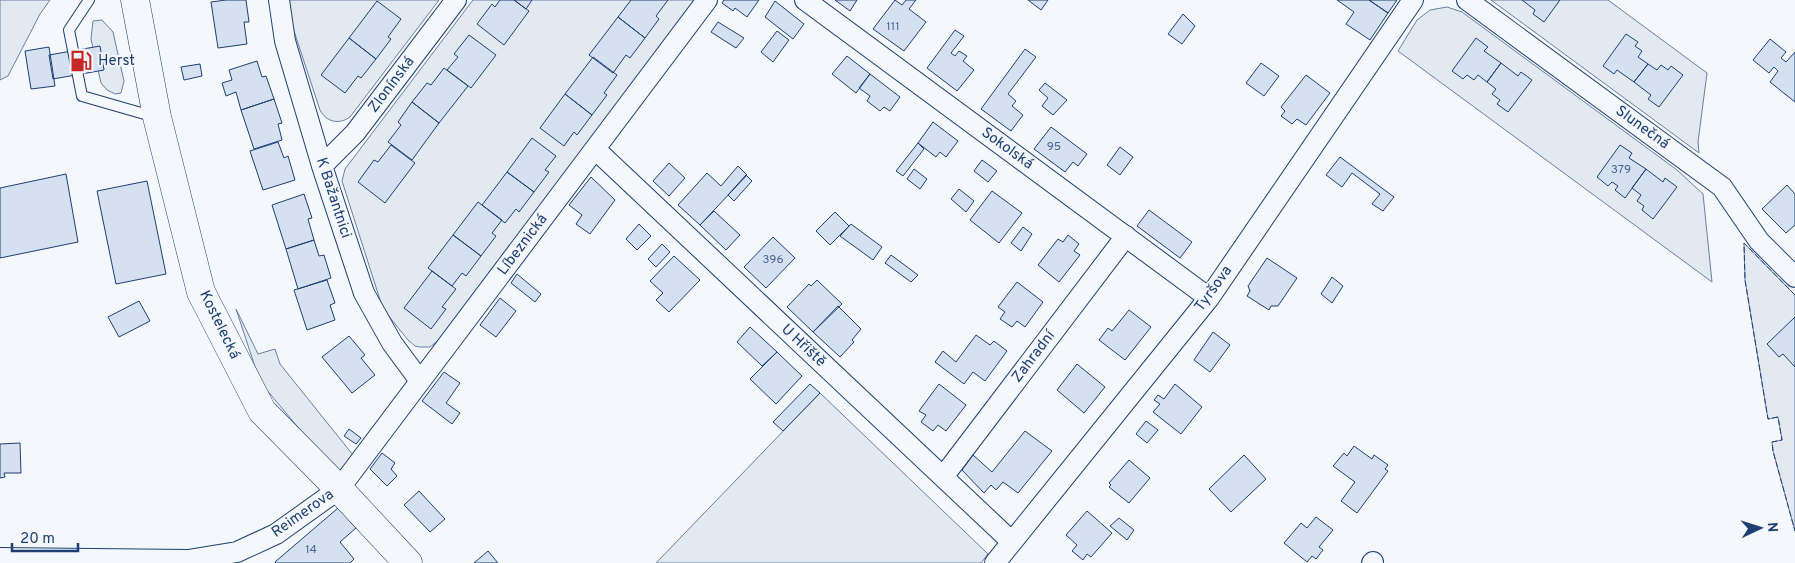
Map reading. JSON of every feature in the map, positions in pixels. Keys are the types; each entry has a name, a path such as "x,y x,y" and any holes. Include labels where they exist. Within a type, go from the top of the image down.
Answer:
{"main road":[{"name":"Kostelecká","path":"135,1 157,118 201,292 262,411 408,563"}],"street":[{"name":"K Bažantnici","path":"279,0 285,41 322,166 364,293 392,343 420,381"},
{"name":"Zlonínská","path":"322,166 355,133 456,0"},
{"name":"Líbeznická","path":"339,489 707,0"},
{"name":"Sokolská","path":"805,0 1209,298"},
{"name":"Tyršova","path":"994,563 1209,298 1413,0"},
{"name":"Slunečná","path":"1467,0 1722,187 1759,241 1795,277"},
{"name":"U Hřiště","path":"595,149 1012,542"},
{"name":"Zahradní","path":"943,477 1126,236"},
{"name":"Reimerova","path":"0,558 188,560 237,552 276,534 339,489"}],"lane":[{"path":"89,0 69,30 82,96 157,118"}],"shaded area":[{"path":"0,0 50,0 40,14 8,76 0,80"},
{"path":"289,0 439,0 350,117 342,121 333,121 329,120 320,110 292,25"},
{"path":"473,0 695,0 440,339 430,347 419,347 408,340 383,309 342,181 345,169"},
{"path":"1491,0 1608,0 1707,73 1698,142 1699,153"},
{"path":"1447,7 1462,12 1677,170 1703,194 1712,282 1398,51 1417,20 1430,10"},
{"path":"102,20 113,32 124,81 121,93 115,94 107,90 101,83 91,39 93,21"},
{"path":"1744,243 1795,295 1795,531 1773,451 1772,442 1782,440 1778,417 1768,419 1745,280"},
{"path":"236,309 258,354 275,349 280,364 353,455 338,475 260,382"},
{"path":"820,393 988,554 981,563 656,563"}],"building":[{"path":"246,0 249,22 244,22 247,44 218,48 211,2"},
{"path":"500,0 514,0 529,11 504,45 477,24 492,4 495,7"},
{"path":"514,0 532,0 526,9"},
{"path":"631,0 668,0 656,16 659,19 645,38 618,17"},
{"path":"724,0 759,0 747,17 735,8 733,11 722,3"},
{"path":"835,0 857,0 850,11"},
{"path":"895,0 902,5 906,0 916,0 909,9 926,22 904,51 873,29"},
{"path":"1028,0 1048,0 1041,10"},
{"path":"1337,0 1369,0 1388,13 1370,40 1346,24 1354,12"},
{"path":"1369,0 1397,0 1388,13"},
{"path":"1522,0 1560,0 1544,22 1533,14 1535,10"},
{"path":"377,1 401,19 388,37 391,39 376,59 349,38"},
{"path":"775,1 804,24 793,39 765,17"},
{"path":"1183,14 1195,26 1182,44 1168,34"},
{"path":"618,17 645,38 630,58 626,55 613,73 589,55"},
{"path":"718,22 744,38 736,48 711,32"},
{"path":"955,30 964,36 951,53 955,56 959,51 967,56 963,61 974,70 957,91 927,68"},
{"path":"777,31 789,40 773,62 761,52"},
{"path":"1626,34 1638,42 1635,46 1642,51 1638,57 1648,64 1634,82 1617,70 1614,74 1603,66"},
{"path":"469,35 496,55 471,88 447,70 458,57 454,54"},
{"path":"349,38 376,59 361,78 358,76 345,93 321,75"},
{"path":"1476,38 1488,47 1484,51 1501,63 1487,82 1478,75 1474,80 1467,75 1463,79 1452,71"},
{"path":"1770,39 1786,52 1781,58 1786,62 1795,52 1795,102 1770,82 1778,71 1774,67 1769,73 1753,60"},
{"path":"100,46 104,70 53,79 49,55"},
{"path":"49,47 55,86 31,89 25,51"},
{"path":"1025,49 1036,57 1008,94 1016,101 1012,106 1023,115 1011,131 981,109"},
{"path":"847,56 870,74 856,93 832,74"},
{"path":"593,57 617,75 604,93 607,95 592,115 565,94"},
{"path":"257,61 262,77 266,76 274,99 241,110 236,92 226,96 222,83 232,80 229,70"},
{"path":"1261,63 1279,76 1264,96 1246,83"},
{"path":"1501,63 1518,76 1521,72 1532,80 1508,112 1497,104 1500,100 1492,94 1496,89 1487,82"},
{"path":"200,64 202,76 184,80 181,67"},
{"path":"1648,64 1657,70 1661,65 1668,70 1671,66 1683,75 1659,107 1648,99 1651,95 1634,82"},
{"path":"444,68 468,86 439,123 412,102 427,83 431,85"},
{"path":"870,74 900,97 890,111 884,107 880,111 867,101 870,96 859,88"},
{"path":"1306,75 1330,93 1306,125 1297,119 1292,124 1281,116 1285,111 1281,107"},
{"path":"1045,83 1067,100 1053,115 1042,106 1048,98 1039,90"},
{"path":"565,94 592,115 577,135 574,132 564,146 540,128"},
{"path":"274,99 282,123 278,124 282,140 254,149 241,110"},
{"path":"412,102 439,123 412,160 388,142 401,125 398,122"},
{"path":"933,122 958,141 946,157 940,152 936,157 918,143"},
{"path":"1051,127 1087,154 1078,166 1073,162 1065,172 1034,149"},
{"path":"532,138 556,156 545,170 549,172 534,192 507,172"},
{"path":"278,142 284,158 288,156 295,180 263,190 250,151"},
{"path":"918,143 924,149 903,176 896,171"},
{"path":"391,145 415,163 385,203 358,182 374,160 378,162"},
{"path":"1620,145 1632,153 1629,158 1646,169 1625,198 1615,190 1618,186 1612,182 1608,186 1597,177"},
{"path":"1120,147 1133,157 1120,175 1107,165"},
{"path":"1340,157 1394,197 1383,211 1372,204 1380,194 1352,173 1342,187 1326,175"},
{"path":"982,160 997,171 988,182 974,171"},
{"path":"669,163 685,178 669,196 653,181"},
{"path":"738,166 747,175 700,225 678,205 707,173 721,186"},
{"path":"914,169 927,179 920,189 907,179"},
{"path":"1646,169 1663,182 1665,178 1677,187 1653,219 1642,210 1644,206 1637,201 1641,195 1632,188"},
{"path":"507,172 534,192 519,212 516,209 505,223 482,205"},
{"path":"66,174 78,242 0,258 0,188"},
{"path":"746,175 752,181 734,201 728,195"},
{"path":"591,177 615,200 590,234 576,224 582,215 569,205"},
{"path":"147,181 166,274 116,284 97,191"},
{"path":"1787,185 1795,194 1795,225 1786,233 1762,209"},
{"path":"959,189 974,201 966,212 951,199"},
{"path":"992,191 1022,213 999,243 970,220"},
{"path":"304,194 312,218 308,219 314,240 286,249 272,205"},
{"path":"478,202 502,220 492,233 496,236 481,256 453,235"},
{"path":"1149,210 1192,242 1180,258 1137,226"},
{"path":"714,211 740,235 726,250 700,225"},
{"path":"835,212 849,226 830,245 816,231"},
{"path":"639,224 651,236 637,250 626,239"},
{"path":"851,224 882,247 873,260 840,236"},
{"path":"1023,227 1032,234 1021,251 1011,243"},
{"path":"453,235 481,256 466,276 462,273 452,286 428,268"},
{"path":"1068,235 1079,244 1074,251 1080,255 1059,282 1038,265 1058,239 1063,242"},
{"path":"773,237 795,258 766,288 744,267"},
{"path":"314,240 319,256 324,255 331,278 298,289 286,249"},
{"path":"662,244 670,252 656,267 648,259"},
{"path":"891,255 918,275 911,282 885,263"},
{"path":"674,256 700,280 669,312 656,300 663,293 650,281"},
{"path":"1267,258 1297,278 1278,306 1271,306 1269,310 1247,296 1250,291 1248,286"},
{"path":"432,271 456,289 442,307 446,309 431,329 404,308"},
{"path":"517,274 541,294 535,302 511,283"},
{"path":"1332,277 1343,286 1332,303 1321,294"},
{"path":"327,280 335,303 330,305 335,320 307,330 294,290"},
{"path":"817,280 842,304 813,332 787,307 809,284 811,286"},
{"path":"1017,282 1043,302 1025,327 1017,321 1012,327 1000,319 1005,312 998,307"},
{"path":"500,298 516,311 496,337 480,325"},
{"path":"139,301 150,321 119,337 108,317"},
{"path":"838,306 861,329 852,340 854,342 840,357 813,332"},
{"path":"1129,310 1151,327 1125,360 1099,340 1108,328 1112,331"},
{"path":"1795,317 1795,367 1783,354 1779,357 1767,344"},
{"path":"750,327 777,352 762,366 737,342"},
{"path":"1213,332 1230,345 1210,372 1194,360"},
{"path":"976,335 990,345 994,341 1007,351 985,381 973,372 964,384 935,362 943,351 956,362"},
{"path":"349,336 365,355 361,358 375,375 352,393 322,357"},
{"path":"777,352 802,376 776,404 750,379"},
{"path":"1077,364 1105,387 1084,413 1057,390"},
{"path":"444,372 460,383 446,403 460,413 452,424 422,401"},
{"path":"810,384 820,393 783,431 773,422"},
{"path":"939,384 966,405 946,431 938,425 933,431 921,422 926,415 919,411"},
{"path":"1175,384 1202,407 1181,434 1153,412 1160,404 1154,400 1158,395 1164,399"},
{"path":"1146,421 1158,430 1147,443 1136,434"},
{"path":"349,429 361,438 356,444 344,436"},
{"path":"1025,431 1052,451 1018,493 1003,482 996,490 991,485 984,493 962,470 973,455 992,472"},
{"path":"20,443 21,473 4,473 5,477 0,478 0,444"},
{"path":"1354,446 1372,459 1374,455 1388,465 1385,469 1388,471 1357,513 1341,501 1355,482 1333,466 1344,453 1347,456"},
{"path":"382,453 395,463 391,469 397,476 387,486 370,469"},
{"path":"1244,455 1266,479 1231,512 1209,489"},
{"path":"1129,460 1150,478 1129,503 1109,487 1111,485 1109,483"},
{"path":"419,491 445,519 430,532 404,505"},
{"path":"338,508 356,528 340,542 354,559 350,563 275,562"},
{"path":"1087,511 1112,533 1091,557 1087,554 1083,560 1072,551 1077,545 1066,535"},
{"path":"1316,517 1333,530 1319,547 1323,550 1316,559 1312,556 1307,562 1284,543 1301,523 1307,528"},
{"path":"1119,518 1134,530 1127,540 1110,526"},
{"path":"488,551 498,563 474,563"}],"fence":[{"path":"1795,295 1744,243 1745,280 1768,419 1778,417 1782,440 1772,442 1773,451 1795,531"}],"place":[{"name":"Herst","path":"81,61"}]}
